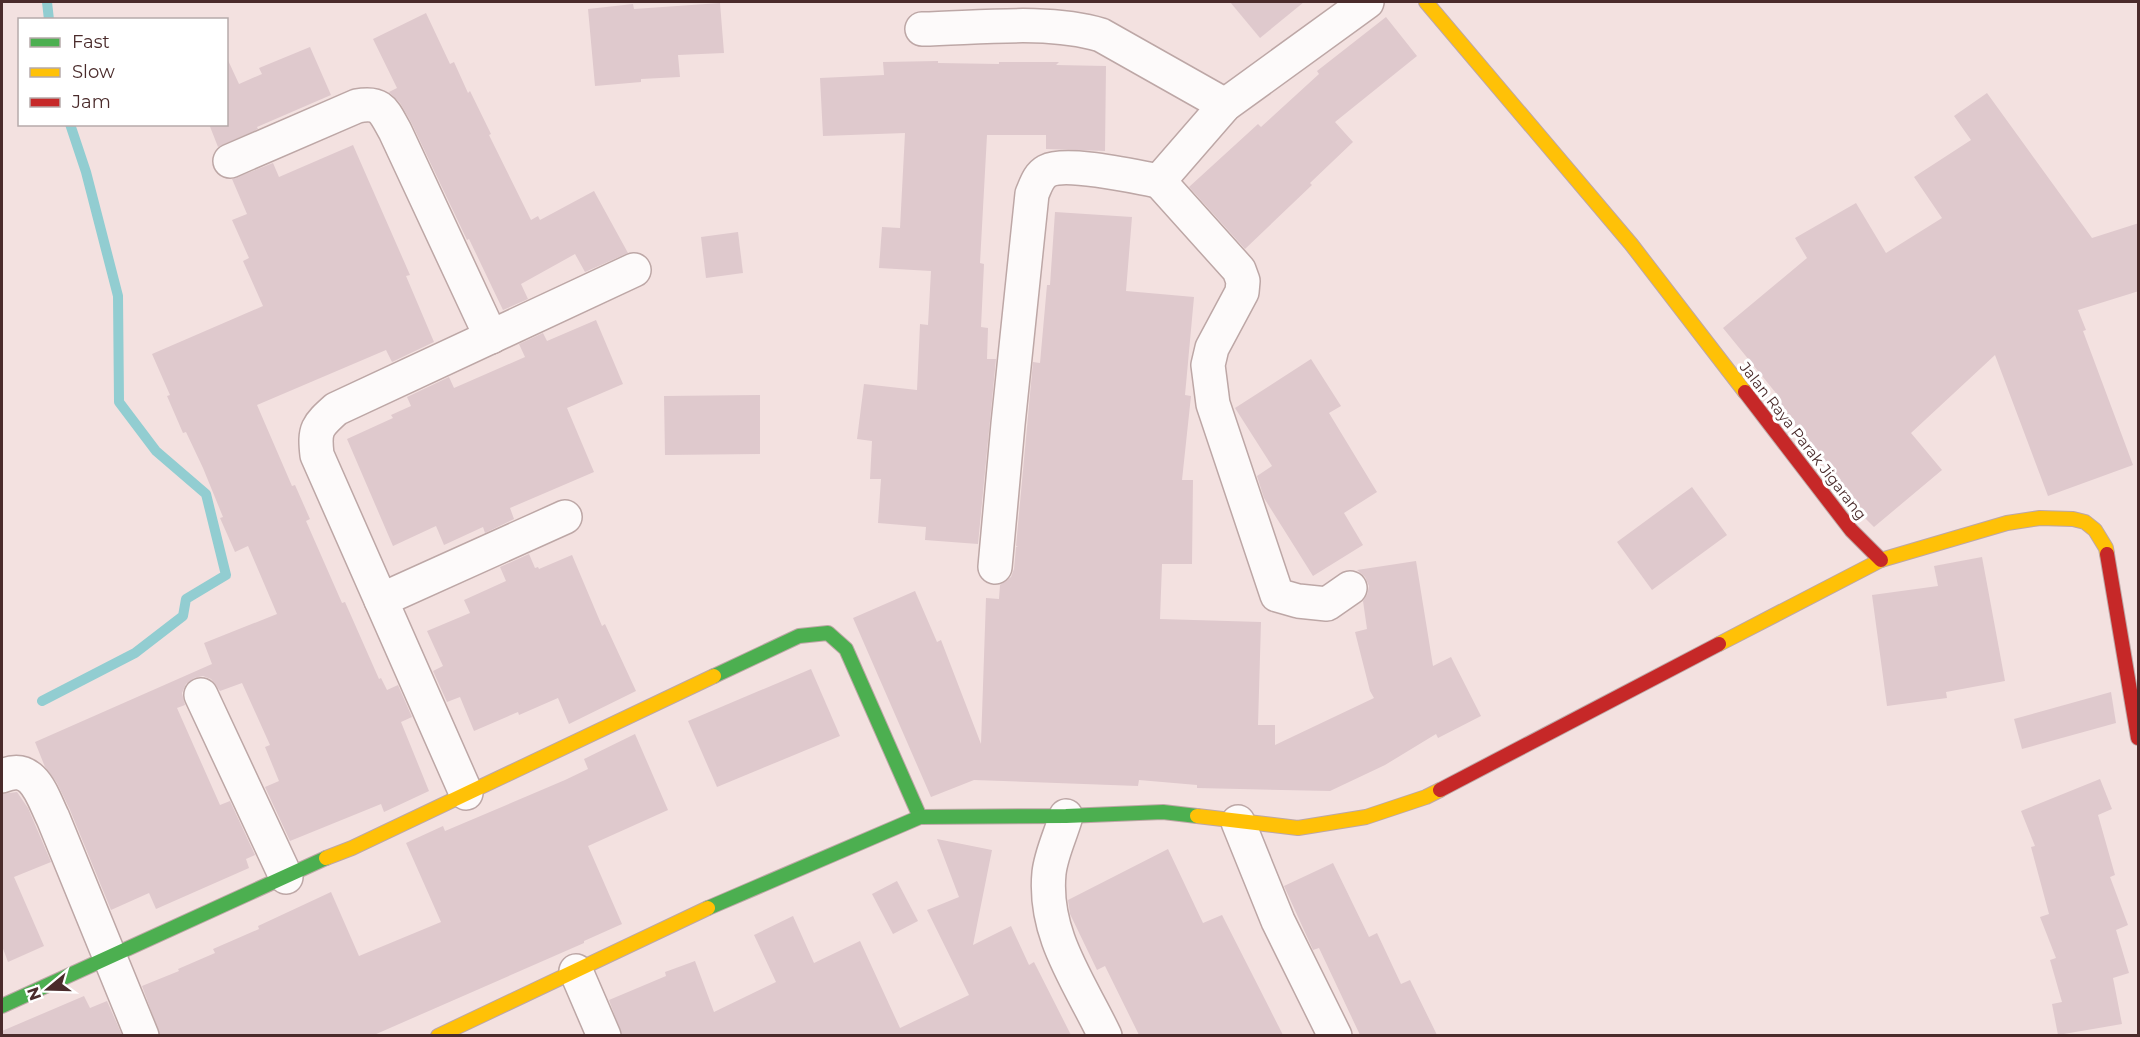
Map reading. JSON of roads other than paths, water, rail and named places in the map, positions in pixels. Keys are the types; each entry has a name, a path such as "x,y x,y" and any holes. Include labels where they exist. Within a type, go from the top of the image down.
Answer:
{"street":[{"path":"1159,181 1226,105 1367,2"},
{"name":"Jalan Raya Parak Jigarang","path":"1426,2 1631,244 1851,530 1881,560"},
{"path":"922,29 1053,26 1079,28 1101,35 1226,105"},
{"path":"230,162 357,106 370,104 381,109 395,131 491,337"},
{"path":"995,567 1032,194 1039,177 1047,171 1064,168 1084,169 1159,181 1239,270 1243,281 1242,292 1212,348 1208,365 1213,404 1277,595 1298,601 1328,604 1350,588"},
{"path":"466,793 317,455 315,436 320,423 336,409 634,270"},
{"path":"381,600 566,517"},
{"path":"438,1035 712,906 920,817 1066,816 1164,812 1298,828 1366,817 1426,797 1881,560 2007,523 2040,518 2073,519 2085,522 2095,530 2106,548 2139,738"},
{"path":"2,1006 352,848 799,636 828,633 846,649 920,817"},
{"path":"201,695 286,877"},
{"path":"2,776 18,772 28,775 36,784 53,818 142,1035"},
{"path":"1066,816 1049,872 1049,911 1059,947 1105,1035"},
{"path":"1238,822 1278,921 1335,1035"},
{"path":"576,971 604,1035"}],"waterway":[{"path":"47,2 49,18"},
{"path":"42,701 135,653 183,616 186,599 226,575 206,494 156,451 119,402 118,296 86,172 71,126"}]}
